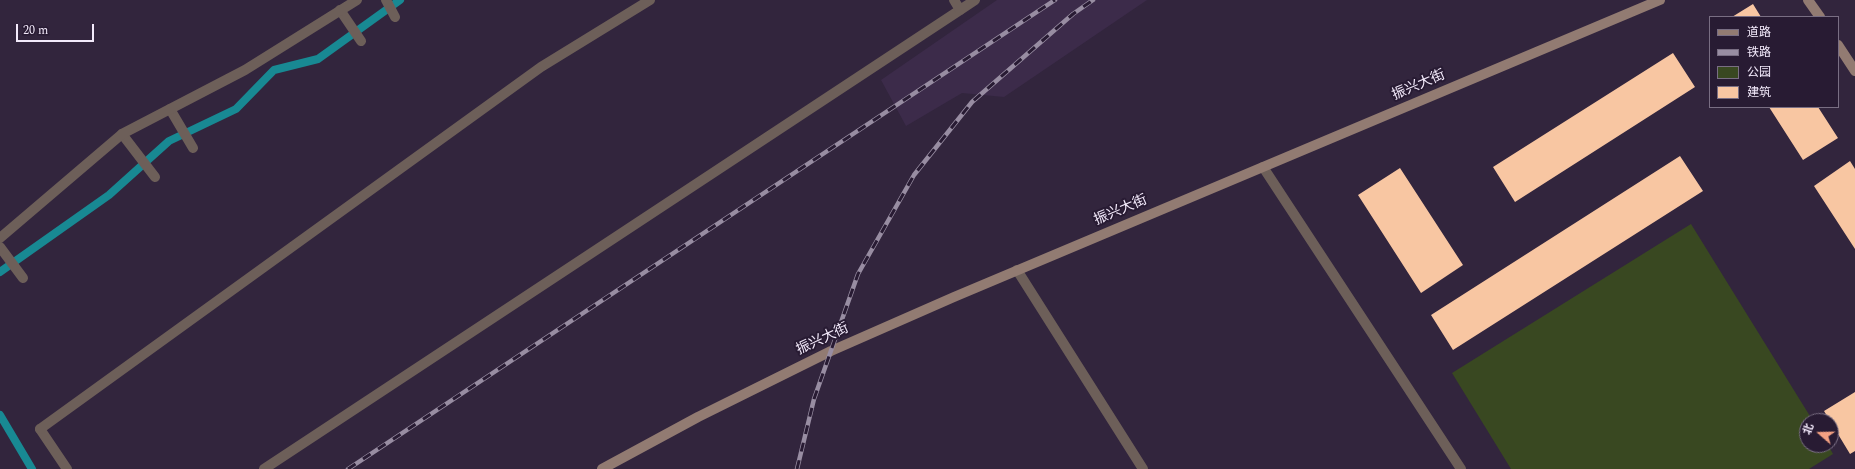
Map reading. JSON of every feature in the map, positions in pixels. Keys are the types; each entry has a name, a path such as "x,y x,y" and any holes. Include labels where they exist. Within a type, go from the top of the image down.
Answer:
{"street":[{"path":"0,238 122,134 245,70 357,0"},
{"path":"386,0 395,17"},
{"path":"67,469 40,428 541,67 650,0"},
{"path":"954,0 960,10"},
{"path":"264,469 975,0"},
{"name":"振兴大街","path":"602,469 698,417 831,351 1017,270 1660,0"},
{"path":"1808,0 1819,16"},
{"path":"340,10 361,41"},
{"path":"1839,47 1855,71"},
{"path":"170,109 193,148"},
{"path":"122,134 155,177"},
{"path":"1262,167 1461,469"},
{"path":"0,248 23,278"},
{"path":"1017,270 1143,469"}],"shaded area":[{"path":"997,0 1147,0 1004,97 962,93 906,126 881,80"}],"green space":[{"path":"1691,224 1808,413 1799,413 1799,453 1833,454 1809,469 1511,469 1452,373"}],"building":[{"path":"1753,4 1760,16 1734,16"},
{"path":"1673,53 1695,87 1515,202 1493,167"},
{"path":"1770,108 1819,108 1838,138 1803,160"},
{"path":"1680,156 1703,191 1453,350 1431,315"},
{"path":"1850,161 1855,169 1855,249 1814,186"},
{"path":"1400,168 1463,265 1421,293 1358,195"},
{"path":"1855,392 1855,451 1850,454 1839,436 1839,413 1825,413 1824,411"}],"waterway":[{"path":"0,272 109,195 169,141 236,109 274,70 318,59 400,0"},
{"path":"0,415 32,469"}],"railway":[{"path":"348,469 1055,0"},
{"path":"797,469 814,399 858,274 914,175 972,102 1073,14 1093,0"}]}
